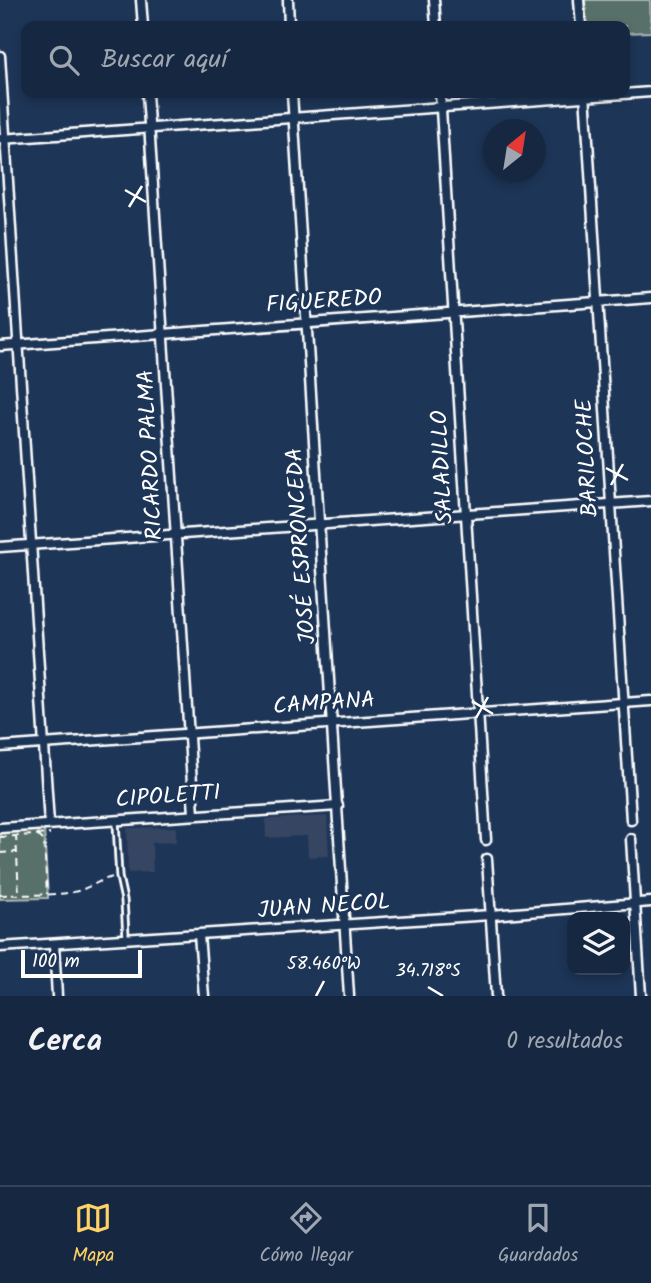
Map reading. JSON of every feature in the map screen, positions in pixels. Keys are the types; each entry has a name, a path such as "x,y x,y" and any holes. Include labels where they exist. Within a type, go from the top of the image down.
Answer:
{"street":[{"path":"141,0 143,21"},
{"path":"288,0 289,21"},
{"path":"434,0 436,21"},
{"path":"579,0 581,21"},
{"path":"0,56 2,139 19,344 49,824"},
{"path":"630,93 651,92"},
{"name":"RICARDO PALMA","path":"146,98 194,814"},
{"name":"JOSÉ ESPRONCEDA","path":"292,98 349,996"},
{"name":"SALADILLO","path":"440,98 486,840"},
{"path":"2,139 546,98"},
{"name":"BARILOCHE","path":"585,98 631,820"},
{"name":"FIGUEREDO","path":"0,346 651,298"},
{"path":"0,547 651,500"},
{"name":"CAMPANA","path":"0,747 651,701"},
{"name":"CIPOLETTI","path":"0,828 16,831 49,824 338,806"},
{"path":"631,839 641,996"},
{"path":"487,859 496,996"},
{"name":"JUAN NECOL","path":"0,947 651,902"},
{"path":"199,935 204,996"},
{"path":"54,944 57,996"}],"lane":[{"path":"116,820 126,938"}],"path":[{"path":"16,831 19,895"},
{"path":"0,837 16,831 50,834"},
{"path":"38,835 44,841 47,894"},
{"path":"0,853 17,852"},
{"path":"0,895 72,892 93,886 108,877 119,877"}],"shaded area":[{"path":"327,816 329,856 308,857 307,836 266,838 265,819"},
{"path":"176,827 176,842 152,843 153,872 128,873 127,828"}],"green space":[{"path":"585,0 650,0 651,32 630,33 630,21 587,21"},
{"path":"44,828 48,898 0,899 0,832"}]}
